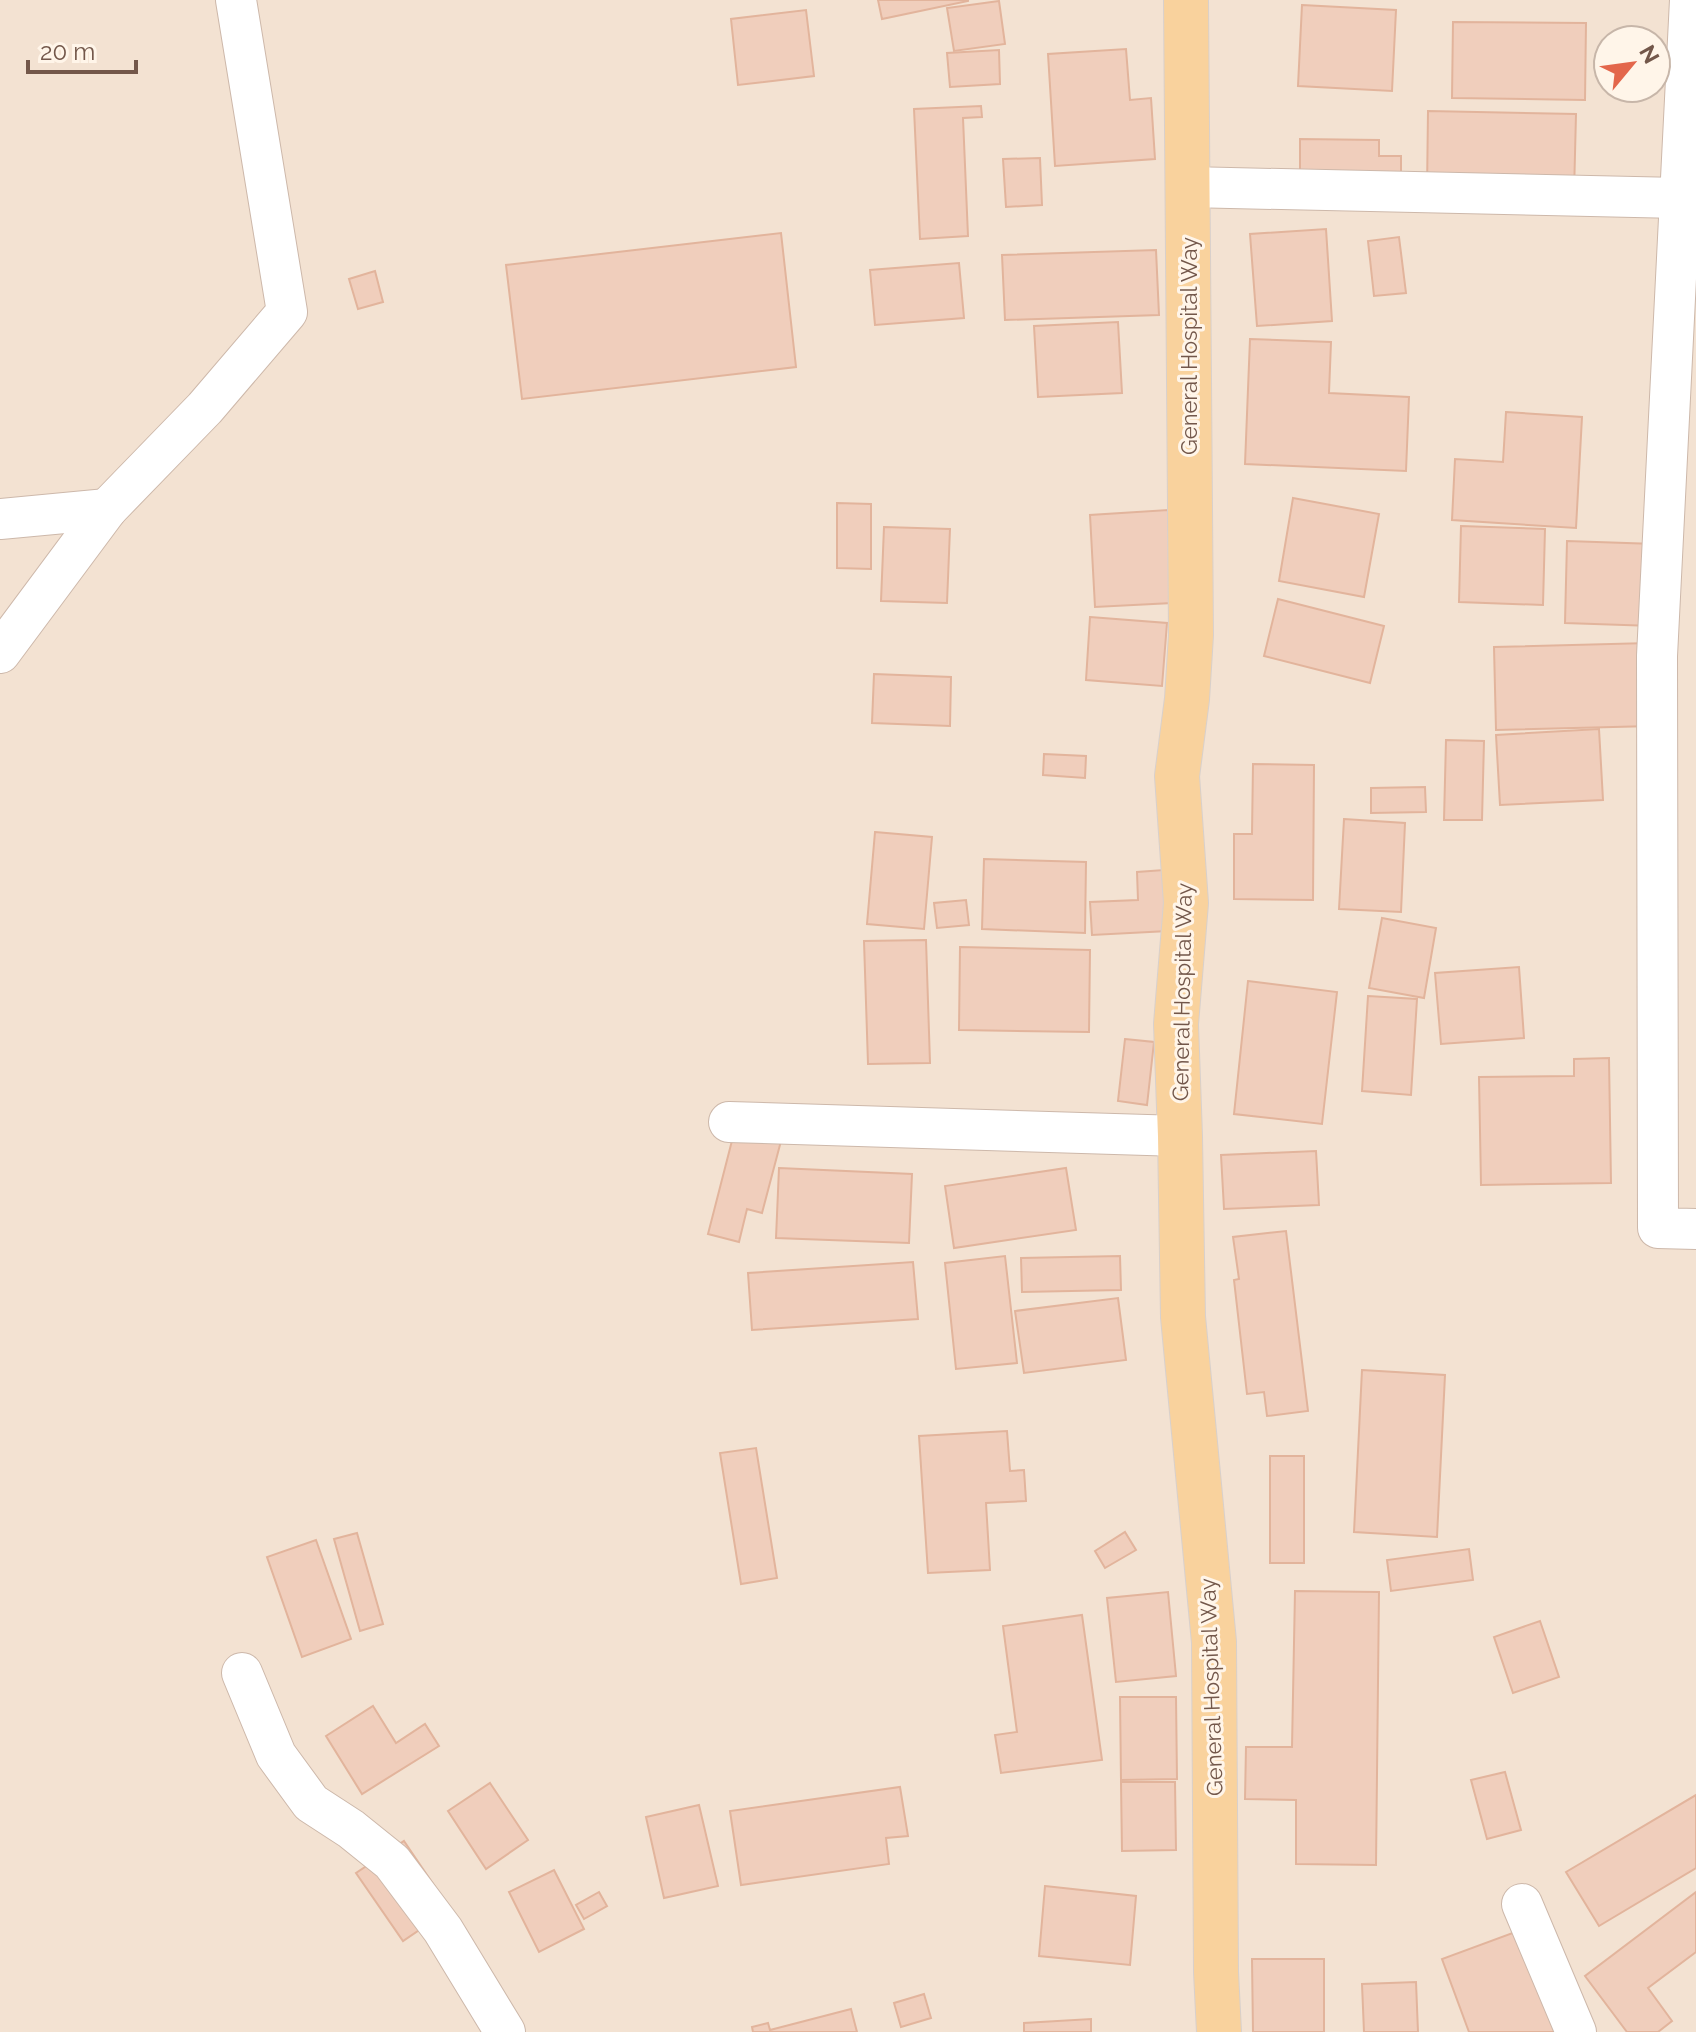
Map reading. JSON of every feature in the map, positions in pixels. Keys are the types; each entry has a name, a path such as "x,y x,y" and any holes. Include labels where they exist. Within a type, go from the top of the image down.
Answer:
{"main road":[{"name":"General Hospital Way","path":"1186,0 1191,635 1177,776 1186,903 1176,1024 1183,1317 1214,1642 1219,2032"}],"street":[{"path":"0,653 107,509 205,408 287,312 236,0"},
{"path":"1690,0 1657,656 1658,1228 1696,1229"},
{"path":"1188,187 1679,198"},
{"path":"0,519 107,509"},
{"path":"729,1122 1180,1136"},
{"path":"242,1673 276,1755 311,1803 351,1829 392,1862 443,1930 505,2032"},
{"path":"1522,1904 1576,2032"}],"shaded area":[{"path":"0,0 1696,0 1696,2032 0,2032"}],"building":[{"path":"878,0 968,0 968,1 882,19"},
{"path":"999,1 1005,44 954,51 947,8"},
{"path":"1302,5 1396,10 1392,91 1298,86"},
{"path":"806,10 814,76 738,85 731,19"},
{"path":"1453,22 1586,23 1585,100 1452,98"},
{"path":"1126,49 1130,100 1151,98 1155,159 1055,166 1048,54"},
{"path":"999,50 1000,84 950,87 947,53"},
{"path":"981,106 982,117 963,118 968,236 920,239 914,109"},
{"path":"1428,111 1576,114 1574,194 1427,191"},
{"path":"1300,139 1379,140 1379,156 1401,156 1401,186 1300,186"},
{"path":"1040,158 1042,205 1006,207 1003,159"},
{"path":"1326,229 1332,321 1257,326 1250,234"},
{"path":"781,233 796,367 522,399 506,265"},
{"path":"1399,237 1406,293 1374,296 1368,241"},
{"path":"1156,250 1159,315 1005,320 1002,255"},
{"path":"959,263 964,318 875,325 870,270"},
{"path":"375,271 383,302 358,309 349,279"},
{"path":"1118,322 1122,393 1038,397 1034,326"},
{"path":"1250,339 1331,342 1329,393 1409,397 1406,471 1245,464"},
{"path":"1506,412 1582,417 1576,528 1452,520 1455,459 1503,462"},
{"path":"1293,498 1379,514 1364,597 1279,581"},
{"path":"837,503 871,504 871,569 837,568"},
{"path":"1168,510 1172,603 1095,607 1090,515"},
{"path":"1461,526 1545,529 1543,605 1459,602"},
{"path":"884,527 950,529 947,603 881,601"},
{"path":"1567,541 1655,544 1653,626 1565,623"},
{"path":"1278,599 1384,626 1370,683 1264,656"},
{"path":"1090,617 1167,623 1162,686 1086,680"},
{"path":"1649,643 1652,726 1496,730 1494,647"},
{"path":"874,674 951,677 950,726 872,723"},
{"path":"1599,729 1603,800 1500,805 1496,735"},
{"path":"1446,740 1484,741 1482,820 1444,820"},
{"path":"1044,754 1086,756 1085,778 1043,775"},
{"path":"1253,764 1314,765 1313,900 1234,899 1234,834 1252,834"},
{"path":"1425,787 1426,812 1371,813 1371,788"},
{"path":"1344,819 1405,823 1401,912 1339,909"},
{"path":"875,832 932,837 924,929 867,924"},
{"path":"984,859 1086,862 1085,933 982,929"},
{"path":"1164,870 1168,931 1092,935 1090,902 1138,900 1137,872"},
{"path":"966,900 969,925 937,928 934,903"},
{"path":"1382,918 1436,928 1424,998 1369,988"},
{"path":"926,940 930,1063 868,1064 864,941"},
{"path":"960,947 1090,950 1089,1032 959,1030"},
{"path":"1519,967 1524,1038 1441,1044 1435,973"},
{"path":"1248,981 1337,992 1322,1124 1234,1114"},
{"path":"1368,996 1417,999 1411,1095 1362,1091"},
{"path":"1125,1039 1154,1042 1147,1105 1118,1101"},
{"path":"1609,1058 1611,1183 1481,1185 1479,1077 1574,1076 1574,1059"},
{"path":"735,1129 781,1141 762,1213 747,1209 739,1242 708,1234"},
{"path":"1316,1151 1319,1205 1224,1209 1221,1155"},
{"path":"779,1168 912,1174 909,1243 776,1238"},
{"path":"1066,1168 1076,1230 954,1248 945,1186"},
{"path":"1286,1231 1308,1411 1267,1416 1264,1392 1247,1394 1234,1280 1239,1279 1233,1237"},
{"path":"1005,1256 1017,1363 956,1369 945,1263"},
{"path":"1120,1256 1121,1290 1022,1292 1021,1258"},
{"path":"913,1262 918,1319 752,1330 748,1273"},
{"path":"1118,1298 1126,1360 1024,1373 1015,1311"},
{"path":"1362,1370 1445,1375 1437,1537 1354,1532"},
{"path":"1007,1431 1010,1471 1024,1470 1026,1501 986,1503 990,1570 928,1573 919,1436"},
{"path":"756,1448 777,1578 741,1584 720,1453"},
{"path":"1270,1456 1304,1456 1304,1563 1270,1563"},
{"path":"1125,1532 1136,1550 1105,1568 1095,1551"},
{"path":"357,1533 383,1624 360,1631 334,1539"},
{"path":"316,1540 351,1639 302,1657 267,1557"},
{"path":"1469,1549 1473,1580 1391,1591 1387,1560"},
{"path":"1295,1591 1379,1592 1376,1865 1296,1864 1296,1800 1245,1799 1246,1747 1292,1747"},
{"path":"1168,1592 1176,1676 1116,1682 1107,1598"},
{"path":"1082,1615 1102,1760 1001,1773 995,1735 1017,1732 1003,1626"},
{"path":"1540,1621 1559,1677 1513,1693 1494,1637"},
{"path":"1120,1697 1176,1697 1177,1779 1121,1780"},
{"path":"373,1706 396,1743 425,1724 439,1746 362,1794 326,1736"},
{"path":"1505,1772 1521,1830 1487,1839 1471,1780"},
{"path":"1121,1782 1175,1782 1176,1850 1122,1851"},
{"path":"490,1783 528,1840 486,1869 448,1811"},
{"path":"900,1787 908,1836 886,1838 889,1864 741,1885 730,1811"},
{"path":"1696,1795 1696,1868 1599,1926 1566,1872"},
{"path":"699,1805 718,1886 664,1898 646,1817"},
{"path":"404,1841 450,1909 403,1941 356,1873"},
{"path":"554,1870 584,1929 539,1952 509,1892"},
{"path":"1045,1886 1136,1896 1130,1965 1039,1956"},
{"path":"599,1892 607,1906 584,1919 576,1905"},
{"path":"1696,1892 1696,1952 1648,1988 1672,2021 1658,2032 1627,2032 1585,1976"},
{"path":"1518,1931 1555,2032 1469,2032 1442,1959"},
{"path":"1252,1959 1324,1959 1324,2032 1253,2032"},
{"path":"1416,1982 1418,2032 1364,2032 1362,1984"},
{"path":"924,1994 931,2018 901,2027 894,2003"},
{"path":"851,2009 857,2032 753,2032 752,2027 768,2023 770,2030"},
{"path":"1091,2019 1091,2032 1024,2032 1024,2023"}]}
